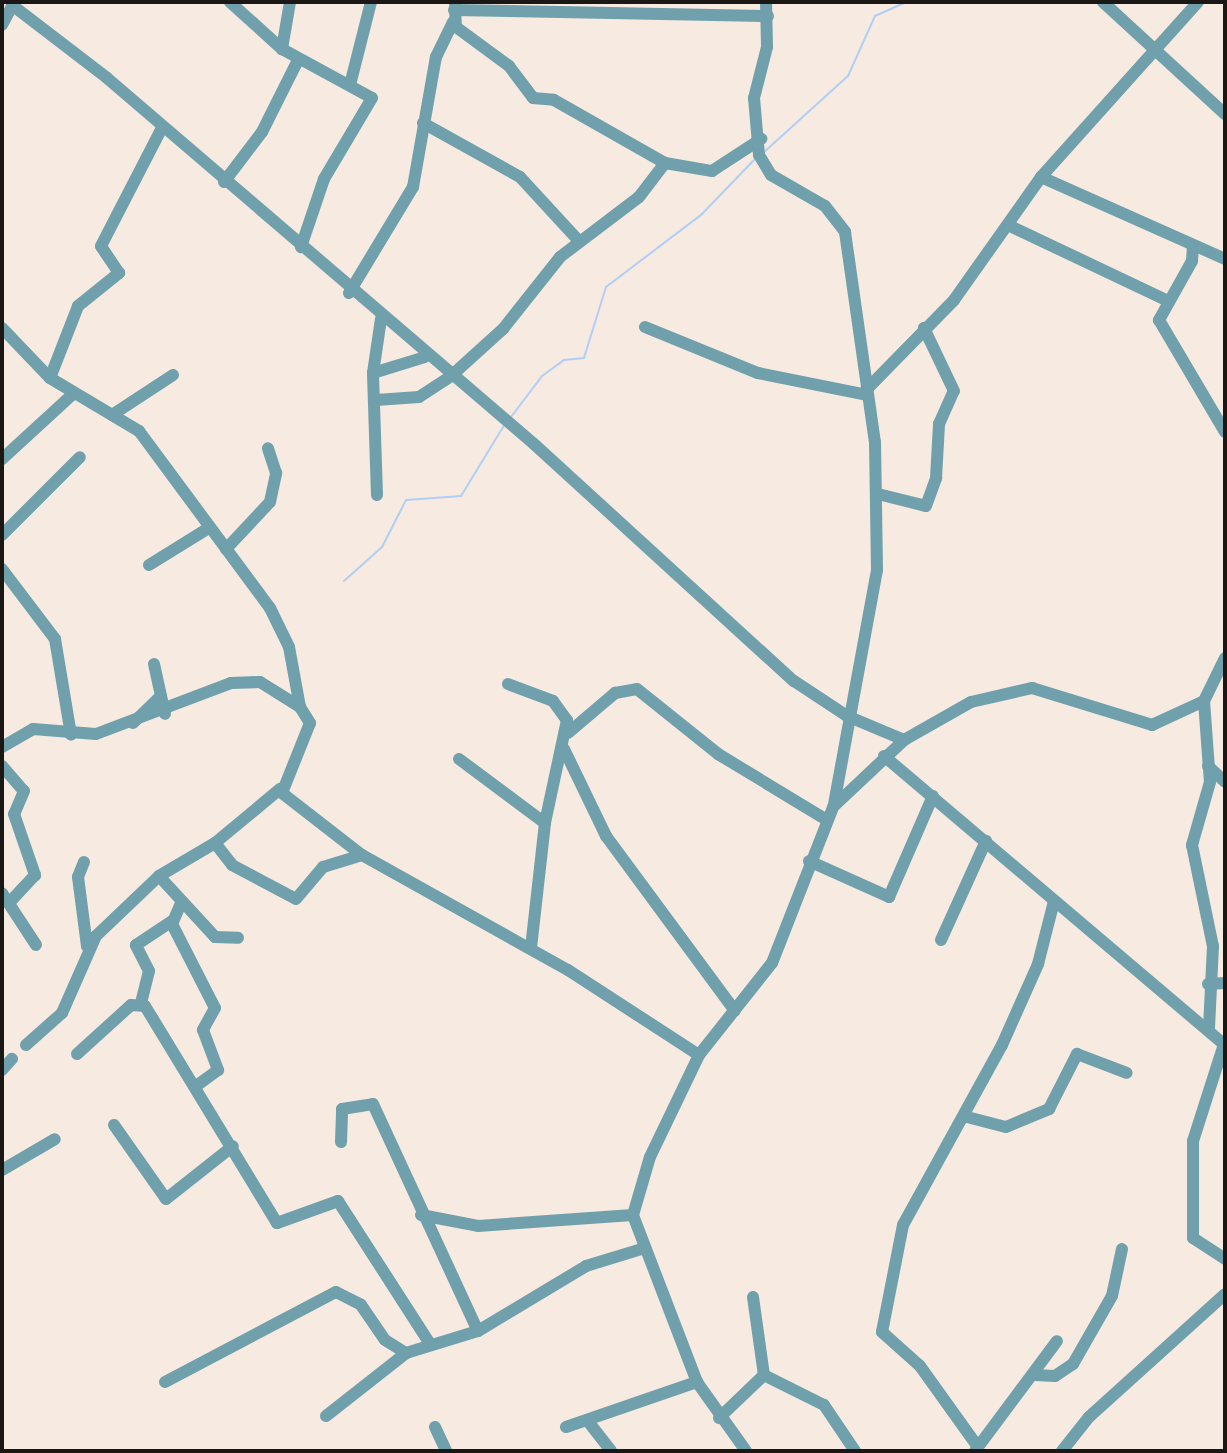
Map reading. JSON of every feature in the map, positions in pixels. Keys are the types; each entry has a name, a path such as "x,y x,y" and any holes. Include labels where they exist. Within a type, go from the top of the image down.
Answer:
{"street":[{"path":"230,2 297,62 351,81 371,93 370,107 324,179 301,247"},
{"path":"282,49 290,2"},
{"path":"351,81 371,2"},
{"path":"746,1451 719,1418 697,1382 633,1215 650,1157 699,1055 772,963 809,861 833,807 847,716 873,605 878,494 854,258 845,232 825,206 762,166 754,98 768,16 766,2"},
{"path":"1103,2 1154,53 1225,114"},
{"path":"866,392 924,328 1008,225 1041,177 1198,2"},
{"path":"2,25 13,4 301,247 349,293 451,376 794,681 847,716 904,740"},
{"path":"454,11 670,6 768,16"},
{"path":"454,11 509,66 533,98 554,100 665,163 712,171 761,139"},
{"path":"349,293 413,187 436,57 454,11"},
{"path":"224,182 262,132 297,62"},
{"path":"423,123 520,177 578,240"},
{"path":"50,378 78,306 119,273 101,246 162,128"},
{"path":"422,146 451,138"},
{"path":"376,400 419,397 451,376 578,240 639,197 665,163"},
{"path":"1041,177 1225,259"},
{"path":"1008,225 1168,301"},
{"path":"1193,246 1192,261 1168,301 1160,324 1225,432"},
{"path":"377,495 373,373 381,319"},
{"path":"645,327 758,373 866,392"},
{"path":"2,328 50,378 139,431 282,629 300,707 309,731 280,789 215,843 159,876 87,946 62,1013 26,1045"},
{"path":"878,494 926,506 936,478 939,424 954,391 924,328"},
{"path":"373,373 425,357"},
{"path":"112,415 173,375"},
{"path":"2,459 73,394"},
{"path":"226,549 270,502 276,473 268,448"},
{"path":"2,535 80,457"},
{"path":"149,565 209,528"},
{"path":"2,569 55,639 71,735"},
{"path":"1209,1027 1208,984 1213,946 1192,845 1208,766 1204,701 1225,658"},
{"path":"154,664 165,714"},
{"path":"2,747 33,729 71,735 133,723 165,714 251,680 300,707"},
{"path":"508,684 553,701 568,733"},
{"path":"833,807 904,740 971,702 1018,688 1058,691 1140,724 1170,721 1204,701"},
{"path":"531,948 545,823 568,733 621,689 637,689 718,754 827,820"},
{"path":"133,723 161,696"},
{"path":"564,749 606,836 735,1011"},
{"path":"884,756 1054,901 1209,1027 1225,1044 1193,1141 1193,1238 1225,1259"},
{"path":"459,759 545,823"},
{"path":"2,766 24,791 14,814 35,875 6,898 36,945"},
{"path":"1208,766 1225,782"},
{"path":"280,789 362,855 531,948 699,1055"},
{"path":"809,861 889,897 933,796"},
{"path":"941,940 986,841"},
{"path":"215,843 232,865 296,899 323,867 362,855"},
{"path":"84,862 78,877 87,946"},
{"path":"159,876 215,937 238,938"},
{"path":"1054,901 1038,964 967,1117 903,1225 882,1332 920,1366 976,1449 1035,1375 1057,1341"},
{"path":"77,1054 141,1003 149,971 136,945 172,921 181,903"},
{"path":"172,921 215,1008 203,1030 218,1070 197,1085"},
{"path":"1208,984 1225,983"},
{"path":"141,1003 197,1085 277,1223 338,1201 430,1344"},
{"path":"967,1117 1006,1127 1049,1109 1077,1054 1127,1073"},
{"path":"2,1070 12,1059"},
{"path":"341,1142 342,1109 359,1101 373,1104 421,1215 478,1331"},
{"path":"114,1125 166,1199 233,1146"},
{"path":"2,1170 55,1139"},
{"path":"421,1215 478,1226 633,1215"},
{"path":"326,1416 406,1353 478,1331 586,1266 645,1248"},
{"path":"1035,1375 1055,1376 1073,1364 1112,1296 1122,1249"},
{"path":"165,1382 336,1292 361,1305 385,1340 406,1353"},
{"path":"1064,1450 1089,1417 1225,1294"},
{"path":"753,1297 764,1375"},
{"path":"719,1418 764,1375"},
{"path":"764,1375 818,1399 855,1451"},
{"path":"566,1427 697,1382"},
{"path":"587,1420 611,1451"},
{"path":"435,1427 446,1451"}],"waterway":[{"path":"763,153 848,76 875,16 907,2"},
{"path":"511,417 542,376 564,360 584,358 606,287 702,214 755,159"},
{"path":"344,581 382,547 406,500 461,496 505,424"}]}
